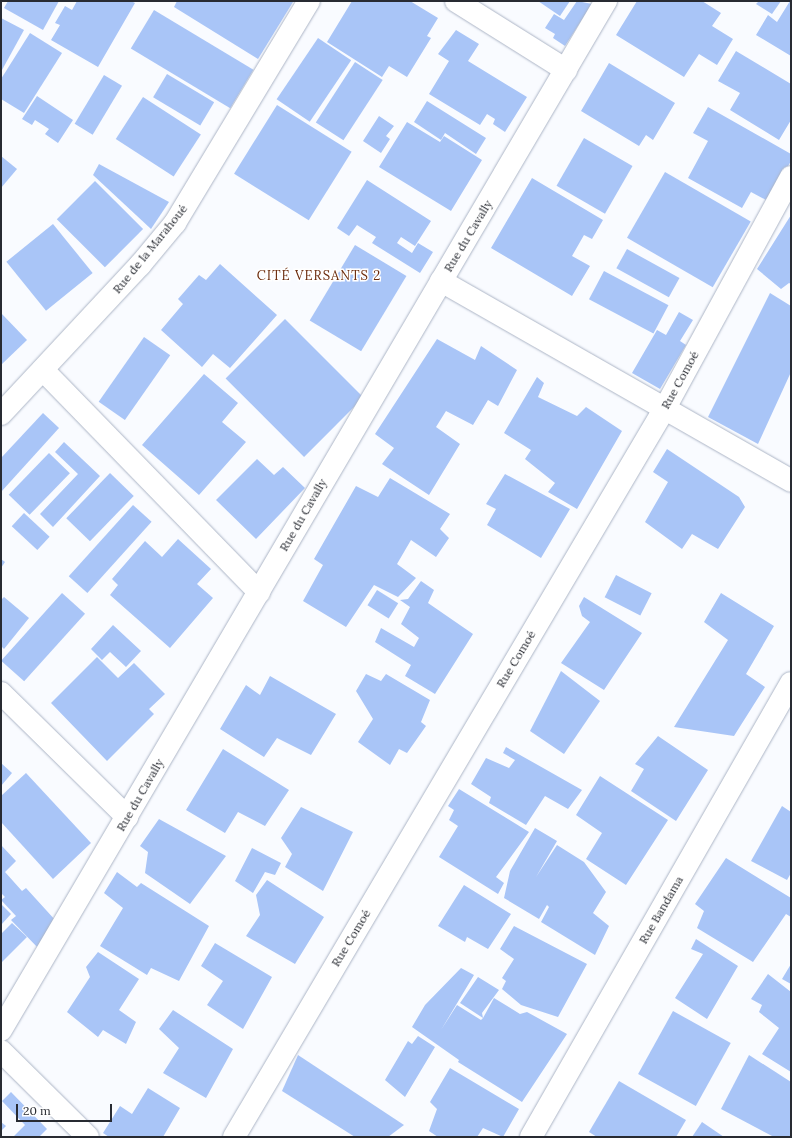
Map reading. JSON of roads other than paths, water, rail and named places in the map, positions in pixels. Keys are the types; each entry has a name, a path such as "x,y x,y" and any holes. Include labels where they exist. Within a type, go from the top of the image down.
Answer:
{"street":[{"name":"Rue de la Marahoué","path":"1,414 135,271 175,223 309,1"},
{"path":"456,1 566,70"},
{"name":"Rue du Cavally","path":"1,1030 606,1"},
{"name":"Rue Comoé","path":"234,1137 665,408 791,178"},
{"path":"441,281 791,481"},
{"path":"43,370 259,592"},
{"name":"Rue Bandama","path":"531,1137 791,683"},
{"path":"1,693 127,818"},
{"path":"1,1051 88,1137"}],"district":[{"name":"CITÉ VERSANTS 2","path":"319,276"}]}
